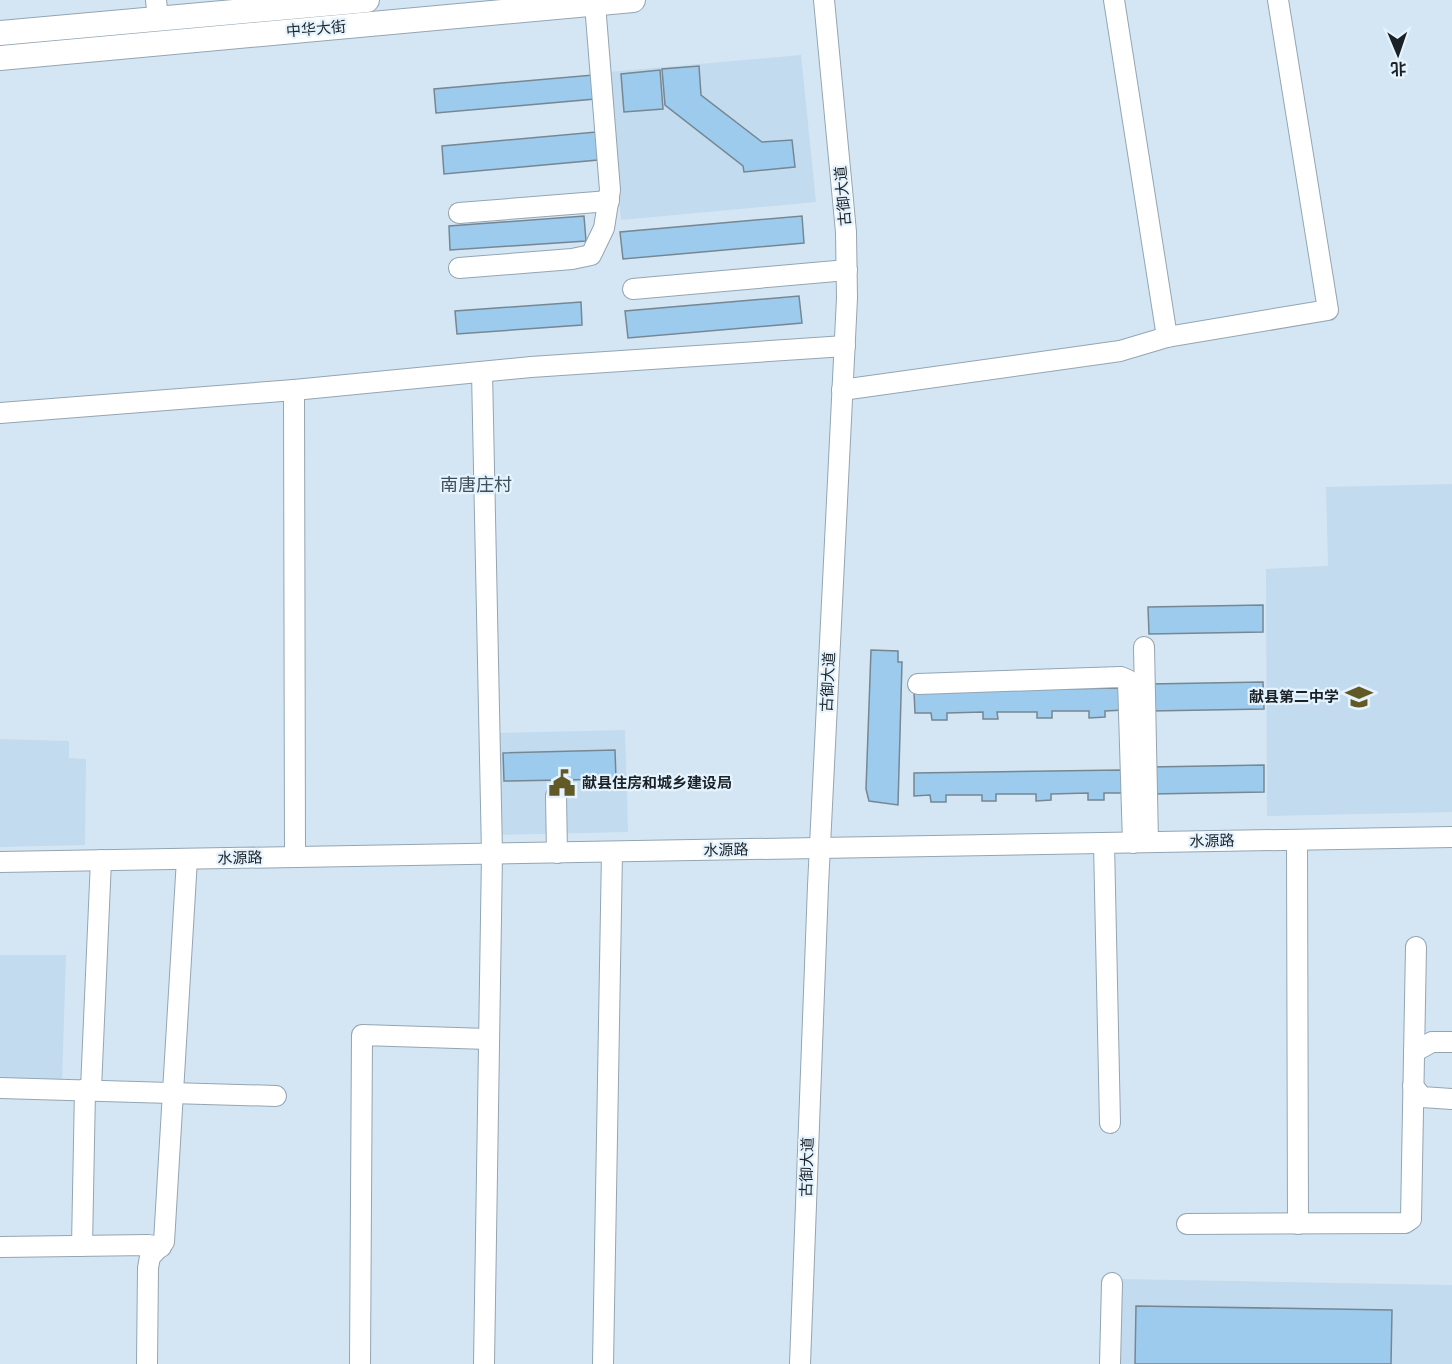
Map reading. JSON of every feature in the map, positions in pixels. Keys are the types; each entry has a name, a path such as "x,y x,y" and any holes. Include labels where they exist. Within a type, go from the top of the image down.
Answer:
{"main road":[{"name":"中华大街","path":"0,33 157,10 367,0"},
{"name":"中华大街","path":"0,58 633,0"}],"street":[{"name":"古御大道","path":"800,1364 820,848 847,270 844,200 824,0"},
{"path":"1114,0 1167,337"},
{"path":"842,390 1120,351 1167,337 1328,310 1278,0"},
{"path":"459,268 572,259 591,255 604,228 609,201 595,3"},
{"path":"459,213 609,201"},
{"path":"633,289 847,270"},
{"path":"0,413 294,390 482,372 845,346"},
{"path":"482,372 492,854 484,1364"},
{"path":"294,390 295,857"},
{"path":"1140,843 1144,647"},
{"path":"918,684 1121,677 1128,680 1140,843"},
{"path":"556,796 557,853"},
{"name":"水源路","path":"0,862 1452,837"},
{"path":"1297,840 1298,1224"},
{"path":"1104,843 1110,1123"},
{"path":"603,1364 612,852"},
{"path":"147,1364 148,1268 150,1257 164,1242 187,859"},
{"path":"82,1246 101,860"},
{"path":"1187,1224 1405,1223 1411,1219 1416,946"},
{"path":"360,1364 362,1035 488,1039"},
{"path":"1414,1052 1432,1042 1452,1042"},
{"path":"1413,1086 1422,1097 1452,1098"},
{"path":"0,1088 276,1096"},
{"path":"0,1247 161,1247"},
{"path":"1110,1364 1112,1283"}],"shaded area":[{"path":"801,55 816,202 621,220 608,72"},
{"name":"献县第二中学","path":"1452,484 1452,812 1267,816 1266,569 1328,566 1326,487"},
{"name":"献县住房和城乡建设局","path":"625,730 628,832 498,835 496,733"},
{"path":"0,739 69,741 69,758 86,759 85,845 0,847"},
{"path":"0,955 66,955 62,1083 0,1083"},
{"path":"1121,1279 1452,1285 1452,1364 1119,1364"}],"building":[{"path":"699,66 701,95 762,142 792,140 795,167 744,172 743,166 665,105 662,69"},
{"path":"660,70 663,109 624,112 621,74"},
{"path":"593,75 595,99 436,113 434,89"},
{"path":"596,132 598,160 444,174 442,146"},
{"path":"584,216 586,241 450,250 449,226"},
{"path":"802,216 804,243 623,259 620,232"},
{"path":"799,296 802,323 628,338 625,311"},
{"path":"581,302 582,325 457,334 455,311"},
{"path":"1263,605 1263,632 1149,634 1148,607"},
{"path":"871,650 898,651 898,662 902,662 898,805 869,801 866,789"},
{"path":"1263,682 1264,709 1151,711 1150,684"},
{"path":"1123,688 1124,710 1105,711 1105,717 1089,718 1089,711 1052,711 1052,718 1037,718 1037,712 997,712 998,719 983,719 983,712 947,713 947,720 932,720 931,713 915,713 914,691"},
{"path":"615,750 616,779 504,781 503,753"},
{"path":"1264,765 1264,792 1151,794 1150,767"},
{"path":"1122,770 1123,793 1104,793 1104,800 1088,800 1088,793 1051,794 1051,800 1036,801 1036,794 996,794 996,801 982,801 982,795 946,795 946,802 931,802 930,795 914,796 914,773"},
{"path":"1136,1306 1392,1310 1391,1364 1135,1364"}],"place":[{"name":"献县第二中学","path":"1359,697"},
{"name":"献县住房和城乡建设局","path":"562,783"}],"district":[{"name":"南唐庄村","path":"476,484"}]}
